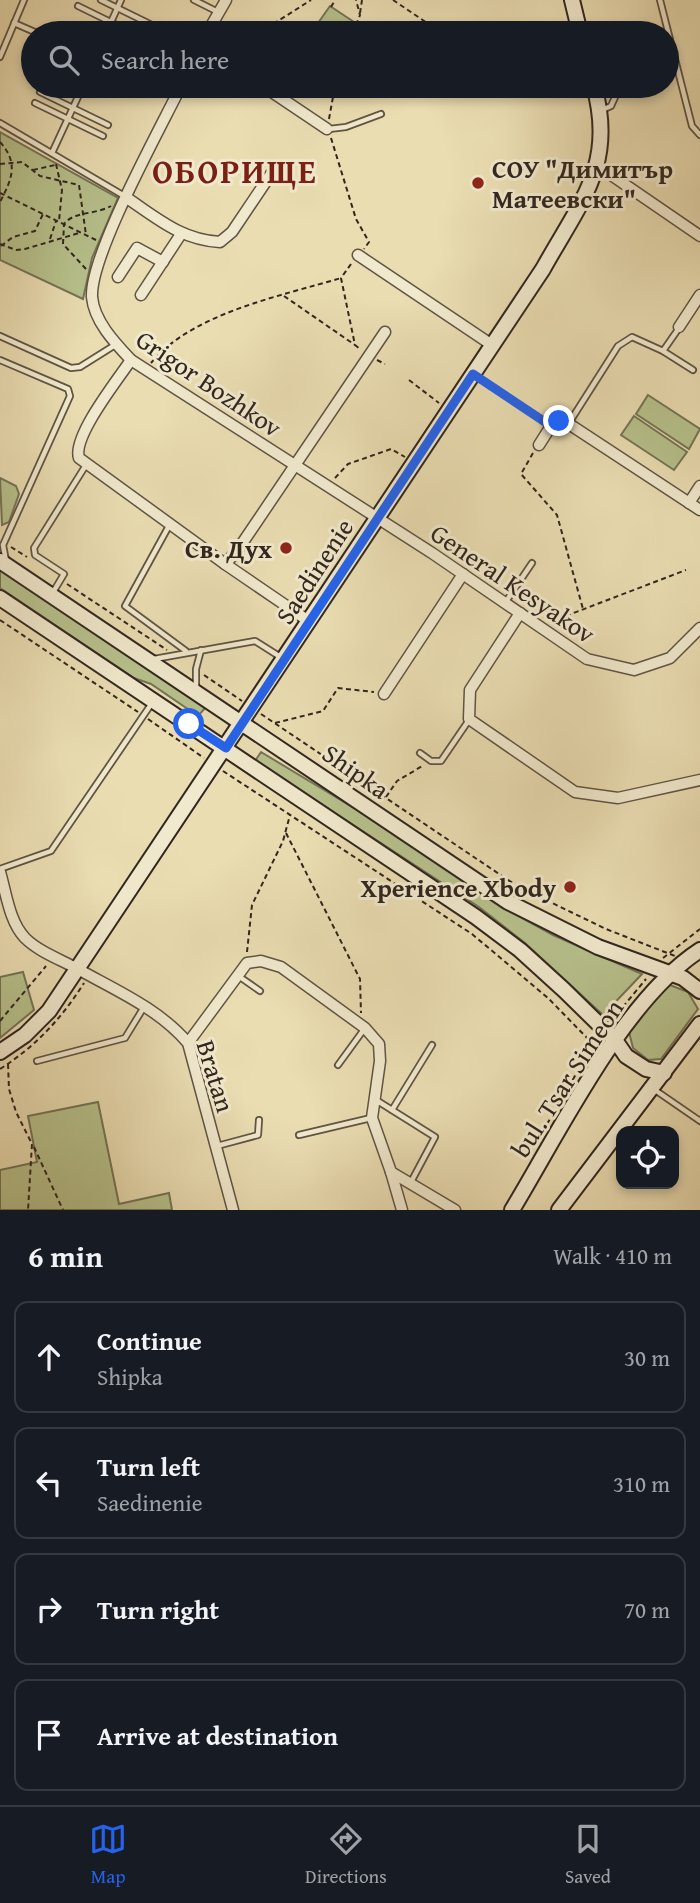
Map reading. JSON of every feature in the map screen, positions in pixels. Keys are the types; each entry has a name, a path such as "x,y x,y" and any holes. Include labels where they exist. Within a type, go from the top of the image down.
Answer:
{"main road":[{"path":"572,0 577,21"},
{"name":"Saedinenie","path":"4,1058 49,1011 543,269 598,166 601,111 597,98"},
{"name":"Shipka","path":"4,564 196,690 508,902 586,942 682,978 700,991"},
{"name":"Shipka","path":"0,598 509,941 636,1063 664,1073"},
{"name":"bul. Tsar Simeon","path":"512,1210 615,1040 668,973 700,950"},
{"path":"559,1210 700,1024"}],"street":[{"path":"213,21 226,0"},
{"name":"Grigor Bozhkov","path":"176,98 106,245 93,281 95,312 116,344 131,360 377,519"},
{"path":"280,98 327,130"},
{"path":"598,166 700,236"},
{"path":"127,198 181,234 220,242 232,232 271,174"},
{"path":"141,295 181,234"},
{"path":"118,277 137,248 163,262"},
{"path":"358,255 492,345"},
{"path":"679,327 700,295"},
{"path":"225,564 237,551 295,467 385,332"},
{"path":"131,360 83,435 77,452 86,465 310,622"},
{"path":"539,445 551,426 559,421 569,424 700,510"},
{"path":"689,503 700,486"},
{"name":"General Kesyakov","path":"377,519 587,659 634,670 670,658 699,632"},
{"path":"384,694 463,574"},
{"path":"520,613 470,690 469,719 575,792 618,798 700,780"},
{"name":"Bratan","path":"0,871 14,920 24,938 53,957 145,1006 173,1025 188,1043 233,1210"},
{"path":"188,1043 236,974 247,963 261,961 281,967 362,1025 379,1044 380,1061 372,1118 402,1210"},
{"path":"391,1172 455,1210"}],"lane":[{"path":"0,57 24,0"},
{"path":"101,0 144,21"},
{"path":"110,21 121,0"},
{"path":"194,0 218,12"},
{"path":"660,0 665,21"},
{"path":"78,6 108,21"},
{"path":"14,23 21,26"},
{"path":"679,75 692,126 700,135"},
{"path":"52,98 108,125"},
{"path":"52,153 78,98"},
{"path":"601,111 611,106 614,98"},
{"path":"35,103 103,136"},
{"path":"327,130 345,127 382,114"},
{"path":"0,123 127,198"},
{"path":"663,351 679,327"},
{"path":"0,336 71,368 80,368 116,344"},
{"path":"569,424 618,346 632,337 643,339 694,370"},
{"path":"0,359 68,389 70,396 2,544 4,564"},
{"path":"473,374 551,426"},
{"path":"52,595 64,574 33,552 86,465"},
{"path":"170,524 125,606 186,651"},
{"path":"505,603 532,564"},
{"path":"149,660 186,651 255,641 285,660"},
{"path":"196,690 196,669 201,649"},
{"path":"0,871 51,851 153,700"},
{"path":"420,753 431,761 441,761 449,754 469,719"},
{"path":"236,974 260,991"},
{"path":"37,1061 125,1038 145,1006"},
{"path":"338,1065 362,1025"},
{"path":"392,1110 432,1045"},
{"path":"653,1089 700,1121"},
{"path":"374,1099 435,1137 411,1183"},
{"path":"299,1135 372,1118"},
{"path":"216,1147 258,1135 259,1120"}],"path":[{"path":"278,21 311,0"},
{"path":"331,7 335,0"},
{"path":"356,0 360,15"},
{"path":"358,21 362,0"},
{"path":"393,0 424,21"},
{"path":"146,369 159,352 210,319 341,278 369,242 356,219 327,130 333,98"},
{"path":"0,142 12,161 14,172 0,202"},
{"path":"50,241 62,196 56,165 59,157"},
{"path":"0,164 22,162 40,176 79,185 86,235"},
{"path":"31,170 56,165"},
{"path":"0,192 106,245"},
{"path":"93,281 62,238 64,225 69,217 102,212 127,198"},
{"path":"0,245 13,237 35,231 43,214"},
{"path":"0,245 16,250 75,237 80,232"},
{"path":"341,278 355,345"},
{"path":"283,295 370,356"},
{"path":"409,380 449,410"},
{"path":"539,445 521,474 557,515 583,609"},
{"path":"327,487 348,464 391,449 414,463"},
{"path":"2,544 27,557"},
{"path":"539,626 686,570"},
{"path":"62,580 175,655"},
{"path":"0,620 214,765 472,934 548,998 593,1044"},
{"path":"196,669 517,886 606,929 668,952"},
{"path":"274,723 323,711 338,688 384,694"},
{"path":"385,797 397,781 431,761"},
{"path":"247,963 252,905 286,833 290,814"},
{"path":"286,833 360,979 362,1025"},
{"path":"0,1021 18,1003 53,957"},
{"path":"4,1058 16,1112 63,1210"},
{"path":"28,1210 32,1144"}],"green space":[{"path":"330,6 352,21 319,21"},
{"path":"0,132 118,198 92,258 83,299 0,260"},
{"path":"648,395 700,429 689,449 636,414"},
{"path":"634,416 687,452 674,470 621,435"},
{"path":"0,478 16,486 19,494 9,522 2,525"},
{"path":"0,568 207,706 198,716 151,684 134,678 0,588"},
{"path":"261,752 359,811 504,908 553,935 642,974 603,1015 525,943 479,907 255,761"},
{"path":"23,972 34,1010 0,1038 0,977"},
{"path":"670,985 688,992 698,1009 661,1059 648,1060 633,1048 629,1032 661,990"},
{"path":"98,1102 119,1204 169,1193 172,1210 0,1210 0,1170 37,1162 28,1116"}],"place":[{"name":"СОУ \"Димитър Матеевски\"","path":"478,183"},
{"name":"Св. Дух","path":"286,548"},
{"name":"Xperience Xbody","path":"570,887"}],"district":[{"name":"ОБОРИЩЕ","path":"235,171"}],"route":[{"path":"189,724 226,748 473,374 551,426 559,421"}]}
